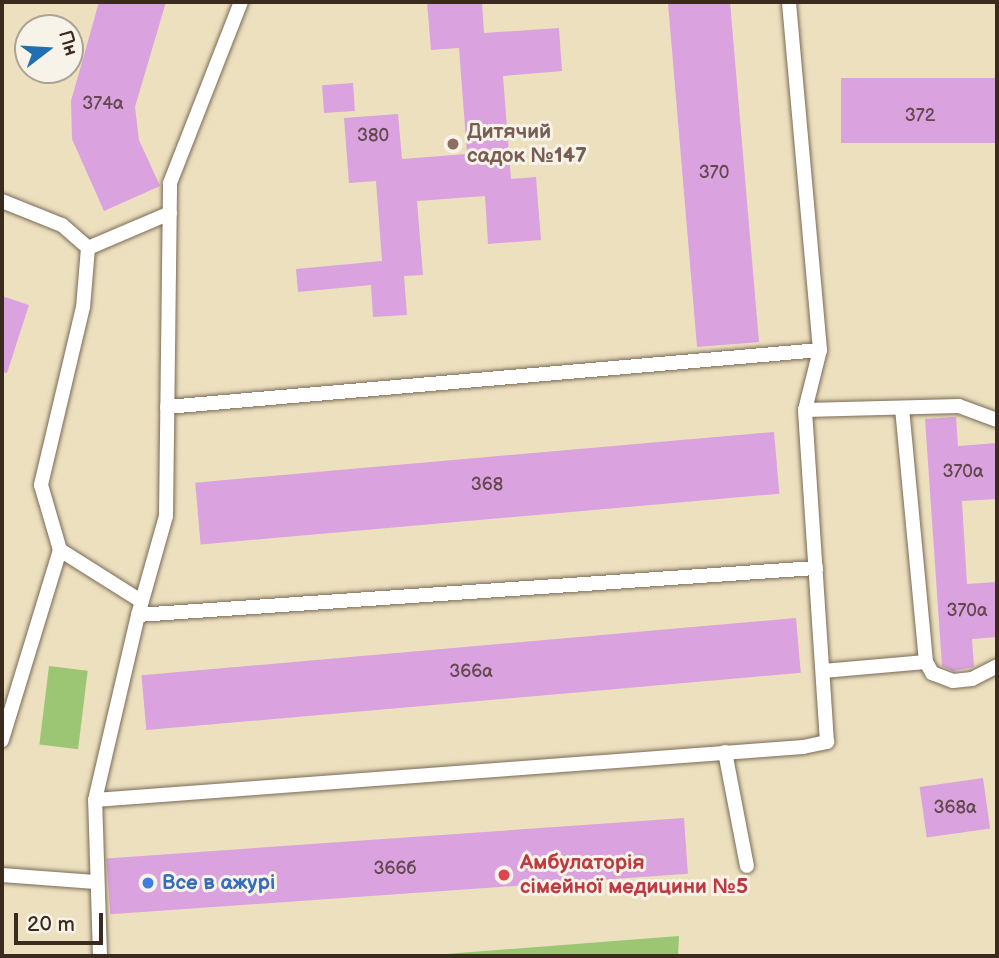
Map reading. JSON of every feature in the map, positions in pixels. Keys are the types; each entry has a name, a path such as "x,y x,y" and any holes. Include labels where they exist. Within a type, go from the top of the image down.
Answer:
{"lane":[{"path":"100,956 95,881 95,800 139,608 166,516 170,183 241,2"},
{"path":"95,800 803,747 828,742 805,410 820,350 789,2"},
{"path":"2,201 62,225 88,248"},
{"path":"88,248 170,213"},
{"path":"2,740 60,550 41,485 83,307 88,248"},
{"path":"167,407 820,350"},
{"path":"805,410 959,406 997,420"},
{"path":"902,408 926,662 932,673 953,681 972,679 997,666"},
{"path":"60,550 139,608 816,568"},
{"path":"823,671 926,662"},
{"path":"725,752 747,866"},
{"path":"2,876 95,881"}],"green space":[{"path":"49,666 88,671 78,749 39,744"},
{"path":"679,936 678,956 420,956"}],"building":[{"path":"99,2 166,2 135,107 139,140 160,186 104,211 72,139 71,101 76,84 84,84 84,55"},
{"path":"427,2 482,2 484,33 559,28 562,71 503,76 511,179 536,177 541,240 488,244 485,196 417,201 423,275 404,276 407,315 373,317 371,285 298,292 296,269 382,261 376,181 349,183 344,118 398,114 402,159 467,154 459,48 431,50"},
{"path":"730,2 759,342 697,347 668,3"},
{"path":"841,78 997,78 997,143 841,143"},
{"path":"353,83 355,111 324,113 322,85"},
{"path":"2,296 29,305 7,373 2,372"},
{"path":"956,417 958,446 997,443 997,499 962,501 967,584 997,582 997,637 972,639 974,667 953,671 942,666 925,419"},
{"path":"774,432 779,494 201,544 195,483"},
{"path":"796,618 801,673 146,730 142,675"},
{"path":"983,778 990,829 927,837 920,787"},
{"path":"684,818 688,874 110,914 106,858"}],"place":[{"name":"Дитячий садок №147","path":"453,144"},
{"name":"Амбулаторія сімейної медицини №5","path":"504,875"},
{"name":"Все в ажурі","path":"148,883"}]}
